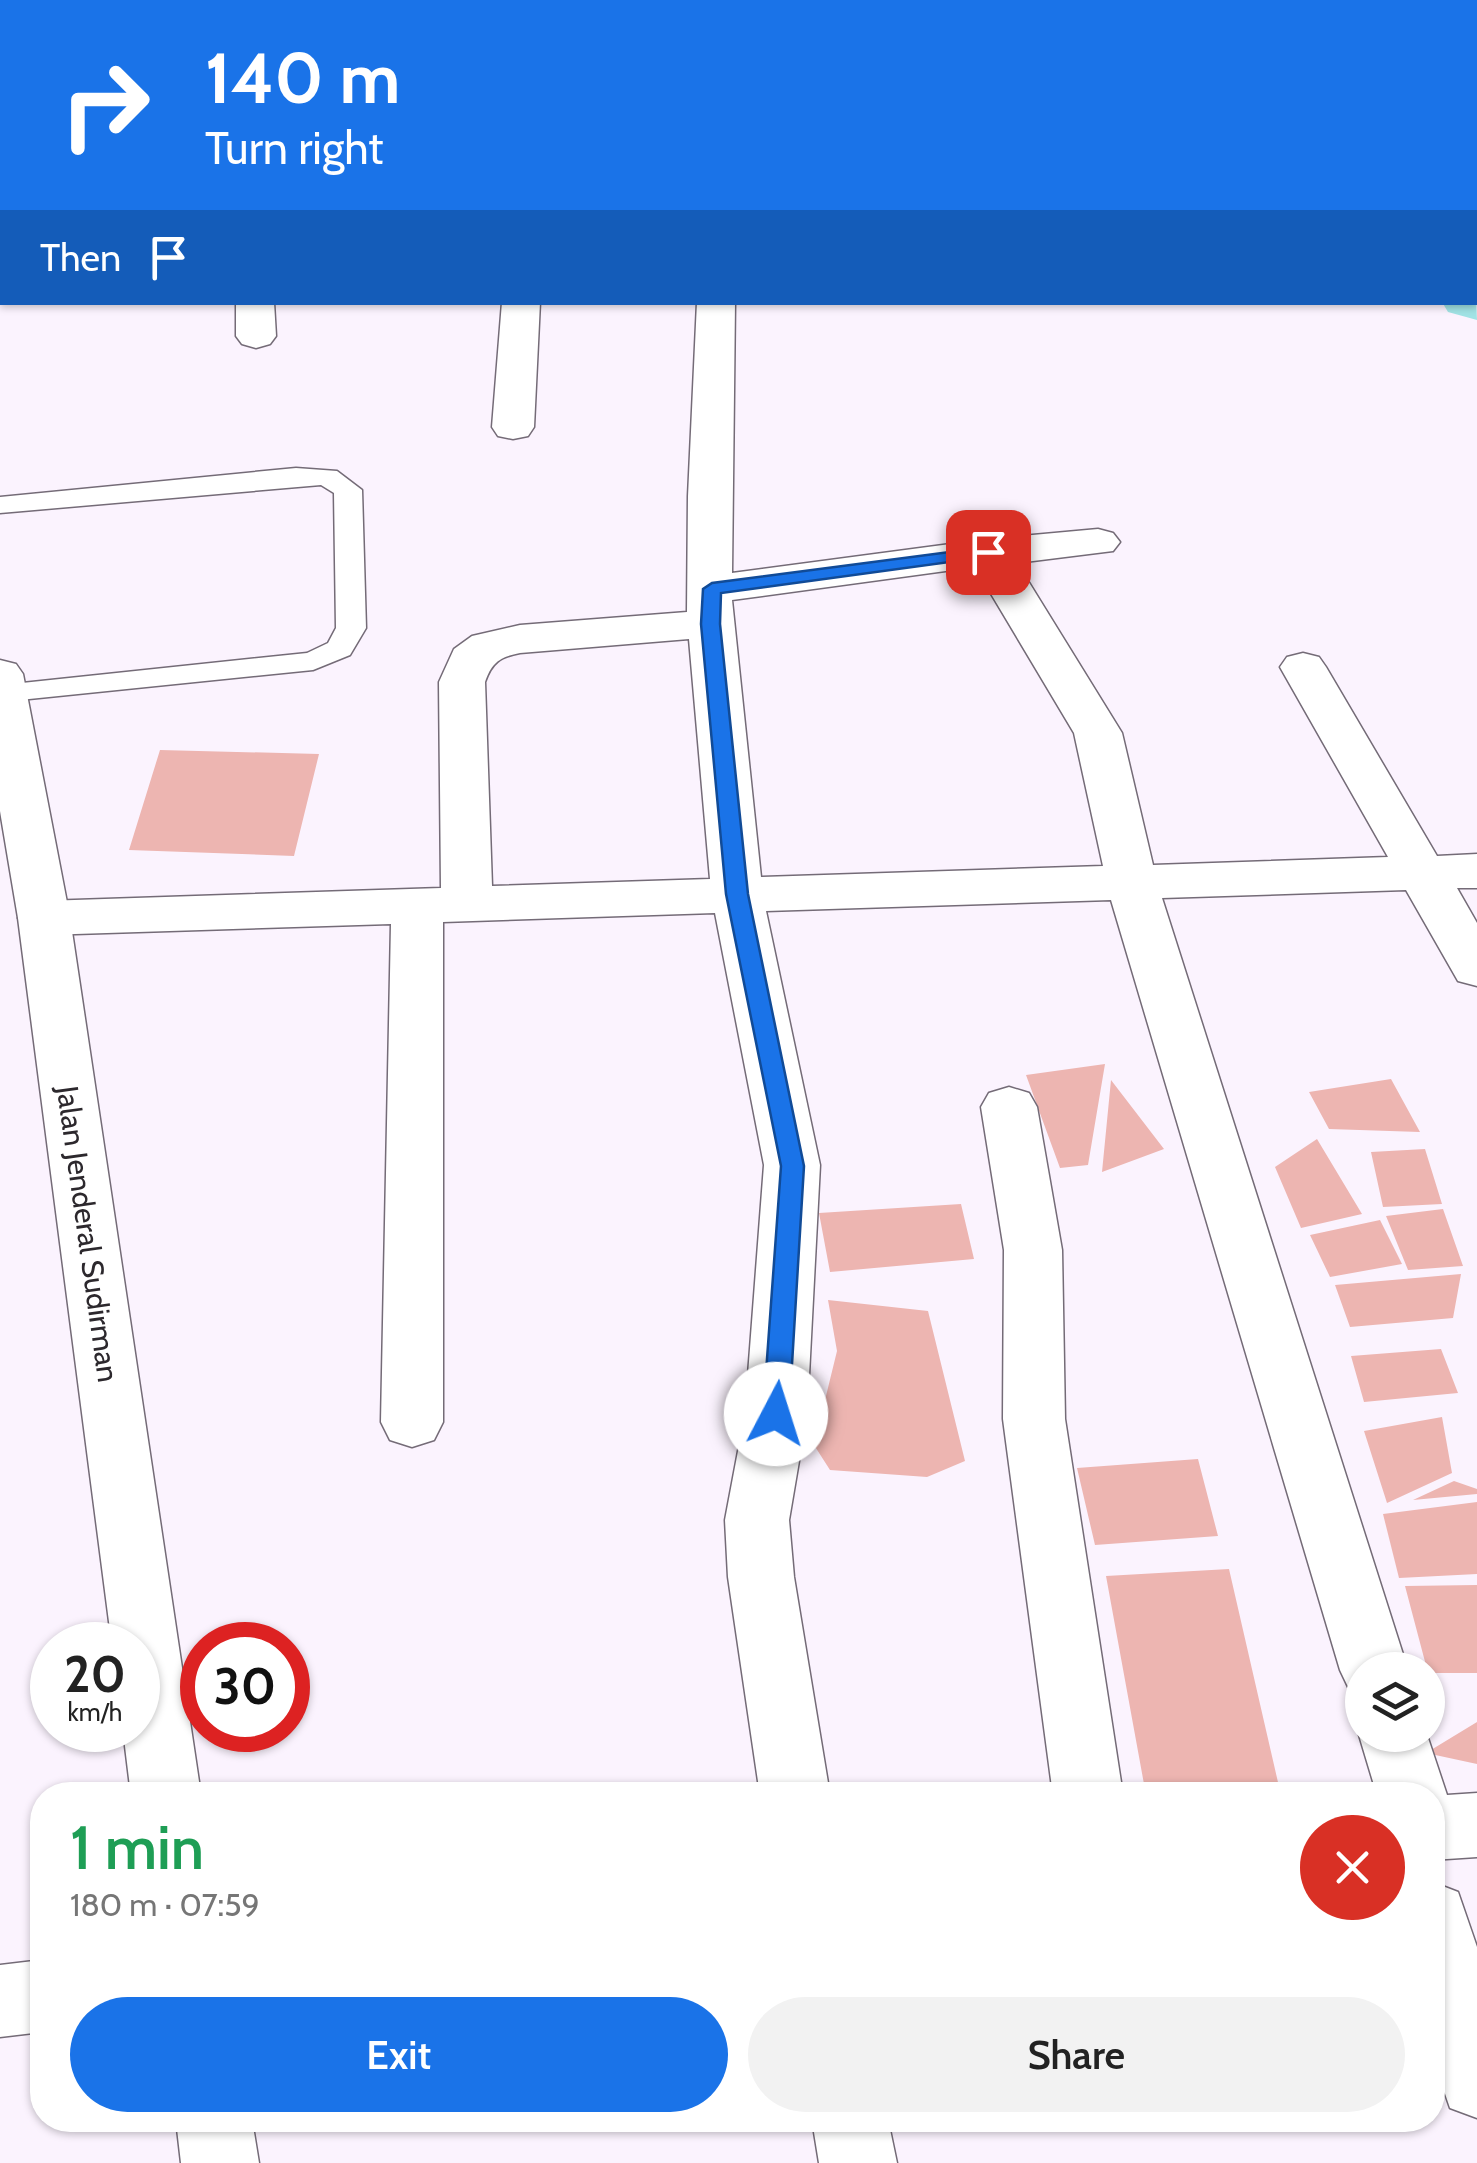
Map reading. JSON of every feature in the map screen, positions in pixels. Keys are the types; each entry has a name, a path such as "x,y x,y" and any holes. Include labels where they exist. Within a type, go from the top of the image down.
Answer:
{"street":[{"path":"513,428 521,305"},
{"path":"716,305 711,606 737,894 792,1166 776,1414 757,1520 761,1577 792,1782"},
{"path":"412,1422 442,905 462,682 470,659 488,646 520,639 988,552 1098,542"},
{"path":"988,552 1098,733 1132,884 1368,1652"},
{"path":"1303,666 1477,968"},
{"name":"Jalan Jenderal Sudirman","path":"2,684 28,911 164,1782"},
{"path":"28,911 442,905 1477,871"},
{"path":"1009,1107 1033,1250 1034,1420 1086,1782"},
{"path":"1399,1752 1408,1782"},
{"path":"1445,1827 1477,1825"},
{"path":"1445,1964 1477,2082"},
{"path":"0,2000 30,1997"},
{"path":"216,2132 220,2163"},
{"path":"852,2132 858,2163"}],"lane":[{"path":"0,506 296,476 327,477 348,490 350,610 350,628 340,650 314,661 2,684"}],"building":[{"path":"160,750 319,754 294,856 129,850"},
{"path":"1105,1064 1088,1165 1060,1168 1026,1075"},
{"path":"1391,1079 1420,1132 1329,1129 1309,1092"},
{"path":"1111,1080 1164,1149 1102,1172"},
{"path":"1317,1139 1362,1214 1301,1228 1275,1167"},
{"path":"1425,1149 1442,1204 1383,1207 1371,1152"},
{"path":"961,1204 974,1259 830,1272 819,1213"},
{"path":"1443,1209 1463,1266 1408,1270 1386,1216"},
{"path":"1380,1220 1402,1264 1330,1277 1310,1235"},
{"path":"1461,1274 1453,1318 1350,1327 1335,1285"},
{"path":"828,1300 928,1311 965,1461 927,1477 830,1470 814,1445 837,1351"},
{"path":"1441,1349 1458,1393 1364,1402 1351,1356"},
{"path":"1442,1417 1452,1473 1387,1503 1364,1431"},
{"path":"1198,1459 1218,1536 1095,1545 1077,1468"},
{"path":"1454,1481 1477,1489 1477,1494 1413,1500"},
{"path":"1477,1502 1477,1574 1399,1578 1383,1514"},
{"path":"1229,1569 1278,1782 1144,1782 1106,1576"},
{"path":"1477,1585 1477,1673 1445,1673 1445,1652 1422,1652 1405,1586"},
{"path":"1477,1722 1477,1764 1426,1753 1445,1752 1445,1741"}],"route":[{"path":"776,1414 792,1166 737,894 710,624 712,589 988,552"}]}
